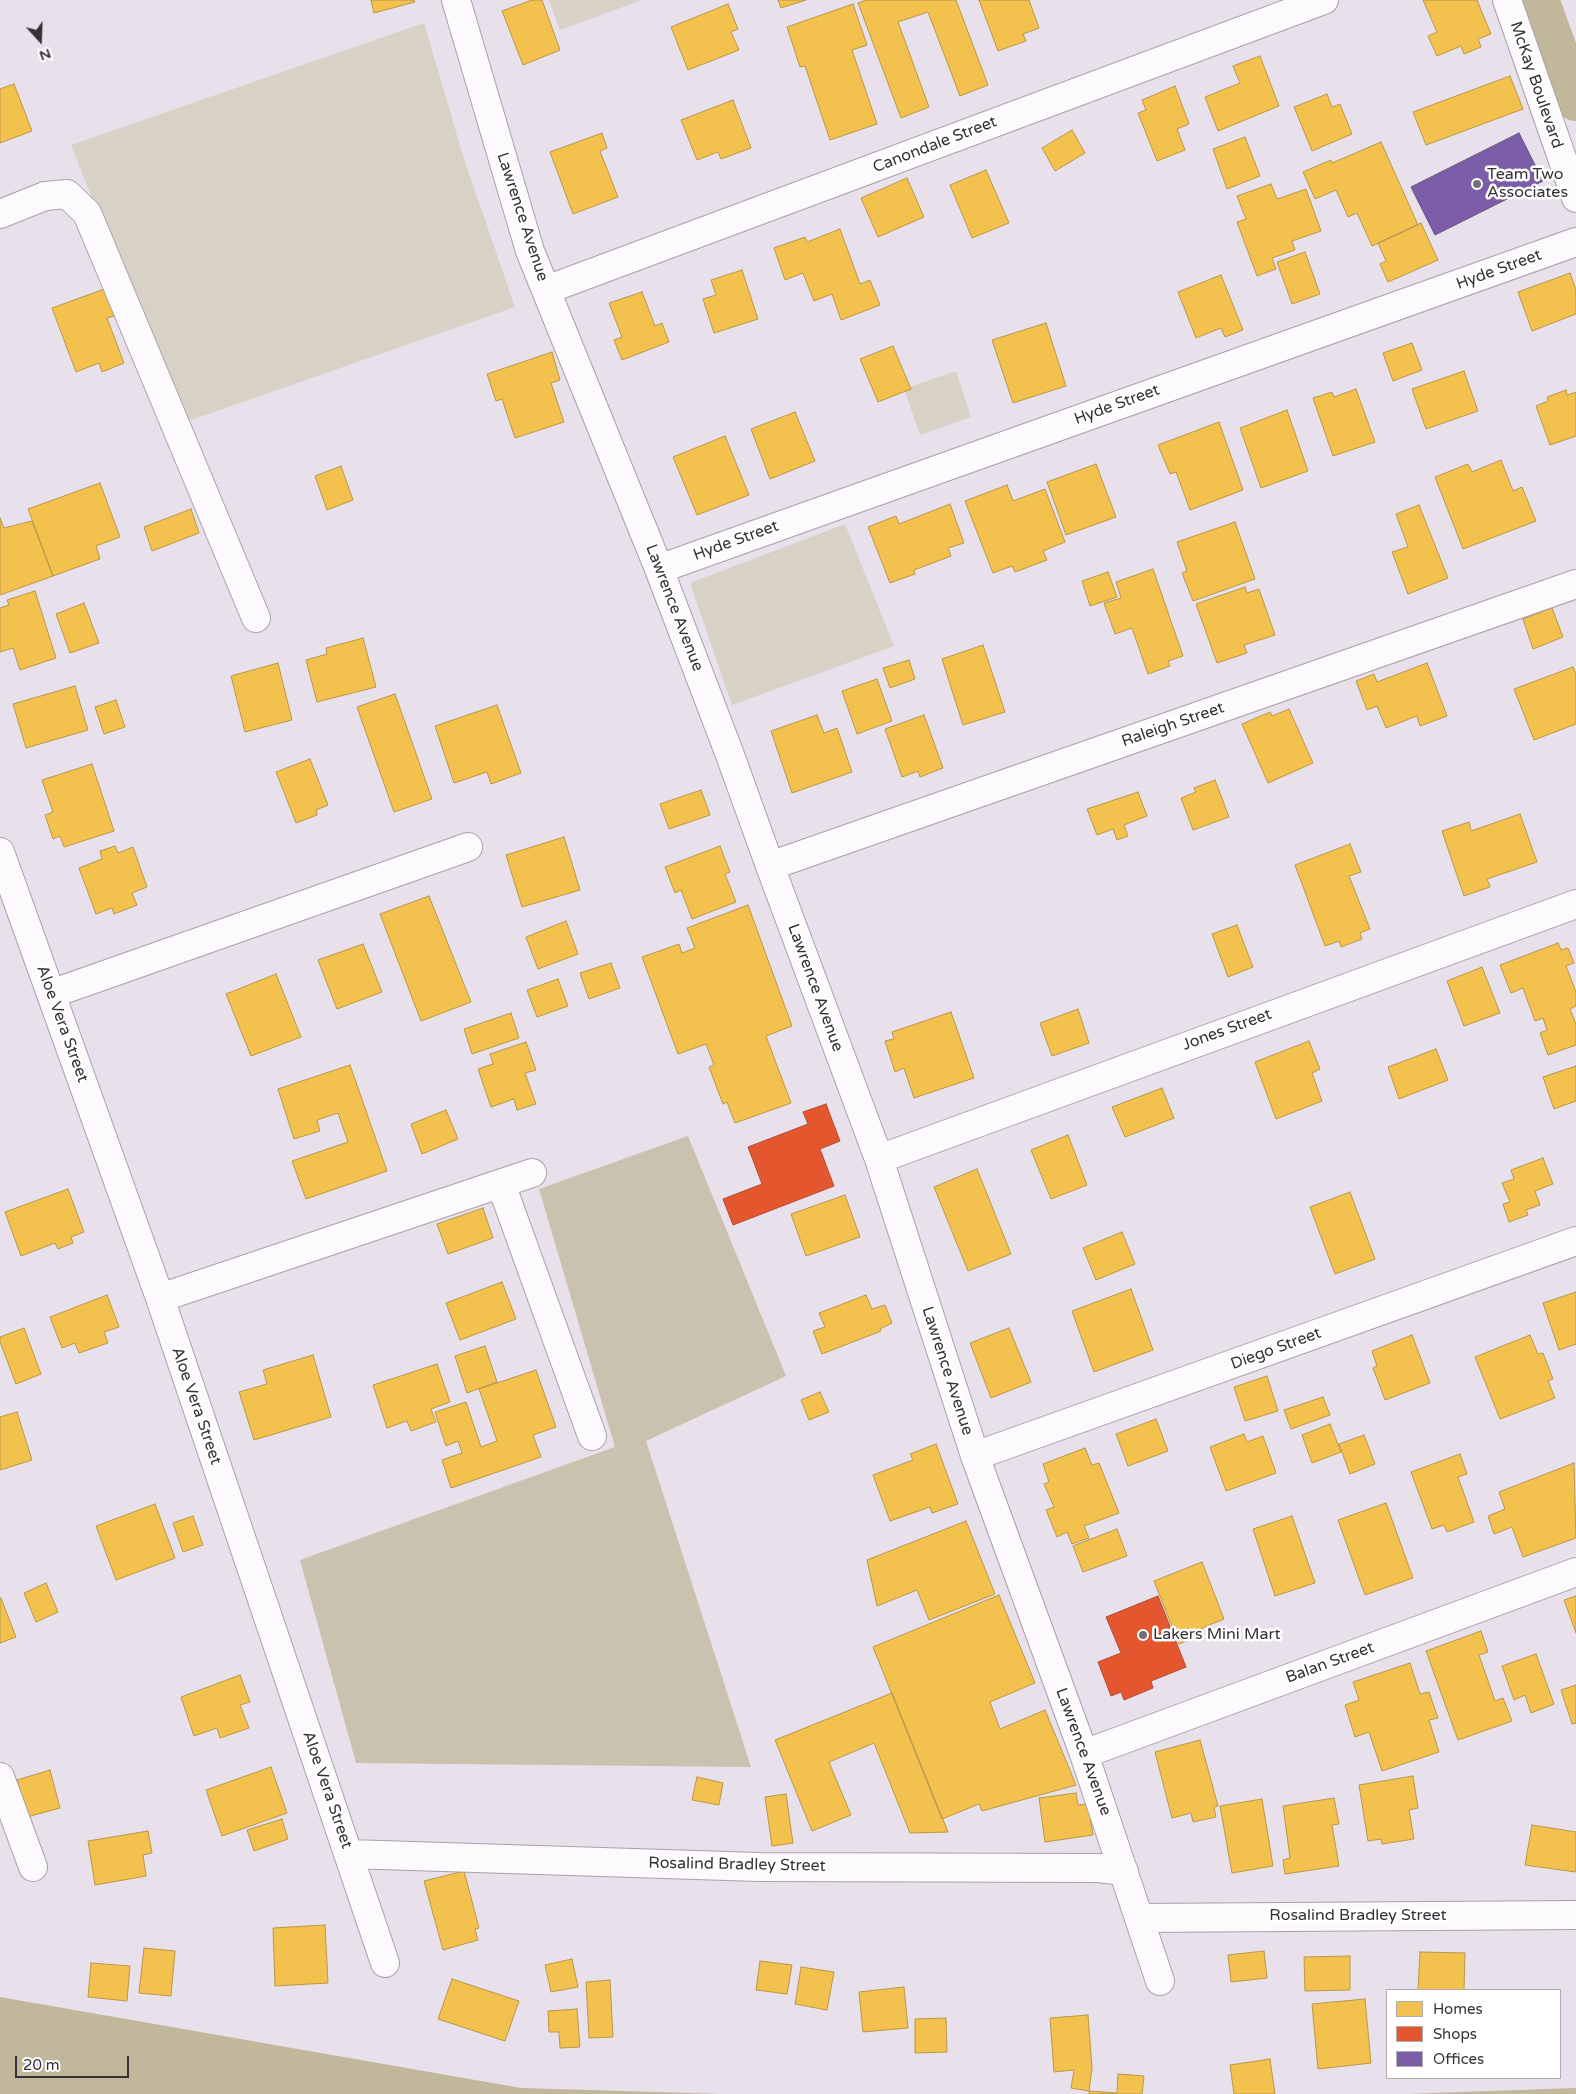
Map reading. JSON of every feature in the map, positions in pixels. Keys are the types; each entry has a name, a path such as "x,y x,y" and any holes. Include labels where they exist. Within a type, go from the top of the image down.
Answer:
{"street":[{"name":"Lawrence Avenue","path":"456,0 530,251 659,569 730,755 879,1159 975,1456 1084,1754 1160,1981"},
{"name":"Canondale Street","path":"546,290 1324,0"},
{"name":"McKay Boulevard","path":"1507,0 1576,198"},
{"path":"0,214 45,196 67,194 87,213 256,618"},
{"name":"Hyde Street","path":"659,569 1576,242"},
{"name":"Raleigh Street","path":"770,866 1576,584"},
{"path":"51,994 468,847"},
{"name":"Aloe Vera Street","path":"0,852 160,1298 385,1963"},
{"name":"Jones Street","path":"879,1159 1576,904"},
{"path":"160,1298 532,1173"},
{"path":"502,1184 592,1436"},
{"name":"Diego Street","path":"975,1456 1576,1241"},
{"name":"Balan Street","path":"1084,1754 1576,1572"},
{"path":"0,1777 33,1867"},
{"name":"Rosalind Bradley Street","path":"349,1854 759,1867 1088,1868 1124,1871"},
{"name":"Rosalind Bradley Street","path":"1140,1918 1576,1915"}],"shaded area":[{"path":"549,0 642,0 560,30"},
{"path":"424,23 464,159 515,307 174,426 123,277 71,145"},
{"path":"956,371 971,417 920,435 904,389"},
{"path":"845,524 894,646 732,705 690,583"},
{"path":"688,1136 786,1376 646,1441 751,1767 356,1763 300,1560 615,1447 539,1189"},
{"path":"0,1997 521,2088 722,2094 0,2094"},
{"path":"1576,2088 1576,2094 1407,2094"}],"building: Homes":[{"path":"371,0 414,0 415,2 374,13"},
{"path":"532,0 542,0 560,50 523,65 502,11"},
{"path":"778,0 806,0 781,8"},
{"path":"866,0 956,0 988,85 960,96 928,12 898,22 929,107 901,118 858,3"},
{"path":"979,0 1029,0 1039,28 1023,34 1026,41 998,51"},
{"path":"1423,0 1477,0 1491,34 1478,39 1481,47 1464,54 1461,46 1437,56 1428,36 1437,32"},
{"path":"728,4 738,29 731,32 739,50 688,70 671,27"},
{"path":"853,4 867,45 852,50 877,124 830,140 805,66 800,67 787,27"},
{"path":"1260,56 1279,106 1218,131 1205,97 1240,83 1233,66"},
{"path":"1510,76 1523,109 1426,145 1413,112"},
{"path":"14,84 32,131 0,143 0,89"},
{"path":"1175,86 1189,124 1177,129 1185,150 1157,161 1138,113 1146,110 1142,100"},
{"path":"1327,94 1332,107 1340,104 1352,134 1312,151 1294,107"},
{"path":"733,100 751,148 721,159 718,152 697,160 681,120"},
{"path":"1072,130 1085,153 1055,171 1042,148"},
{"path":"602,133 607,148 600,151 618,197 573,214 550,152"},
{"path":"1245,137 1260,176 1227,189 1213,149"},
{"path":"1381,142 1418,225 1372,246 1357,213 1348,217 1336,190 1315,199 1303,172 1331,160 1332,163"},
{"path":"986,170 1009,223 972,238 950,185"},
{"path":"907,178 924,217 878,237 861,198"},
{"path":"1271,184 1277,199 1306,189 1321,231 1292,241 1295,250 1272,258 1276,269 1257,276 1237,222 1246,219 1237,196"},
{"path":"1421,223 1438,260 1388,282 1380,264 1386,261 1378,243"},
{"path":"840,229 860,284 870,280 880,305 841,320 832,294 814,301 803,273 785,280 774,248 805,237 807,242"},
{"path":"1305,252 1320,294 1292,304 1277,262"},
{"path":"742,270 758,319 714,333 703,299 716,295 711,280"},
{"path":"1570,273 1576,290 1576,314 1532,331 1518,292"},
{"path":"1221,275 1243,330 1225,337 1221,328 1196,338 1178,292"},
{"path":"107,288 117,315 107,318 124,363 102,372 99,363 76,372 52,308"},
{"path":"642,292 655,326 662,323 669,342 622,360 614,340 622,337 609,303"},
{"path":"1046,323 1066,386 1013,403 992,340"},
{"path":"1412,343 1422,370 1393,381 1383,353"},
{"path":"893,346 911,389 878,402 860,359"},
{"path":"552,352 560,380 551,383 564,422 515,438 502,399 496,401 487,374"},
{"path":"1464,371 1478,411 1426,429 1412,389"},
{"path":"1356,389 1375,442 1333,456 1313,398 1332,392 1334,397"},
{"path":"1566,390 1567,395 1576,392 1576,436 1550,445 1536,406 1548,401 1547,397"},
{"path":"1287,410 1308,471 1261,488 1240,428"},
{"path":"795,412 815,461 770,479 751,429"},
{"path":"1219,422 1243,490 1190,510 1176,472 1170,474 1158,445"},
{"path":"725,436 749,495 697,515 673,457"},
{"path":"1501,460 1513,491 1522,487 1536,521 1463,549 1435,477 1468,464 1472,472"},
{"path":"1096,464 1116,517 1066,535 1047,482"},
{"path":"341,466 353,500 327,510 315,476"},
{"path":"100,483 120,537 96,546 100,559 53,576 28,509"},
{"path":"1007,485 1013,501 1045,489 1065,542 1043,551 1047,560 1015,572 1012,566 993,573 965,501"},
{"path":"950,504 964,543 948,548 951,556 914,570 915,574 890,583 868,527 896,516 899,524"},
{"path":"1419,505 1448,578 1408,594 1392,552 1408,547 1396,514"},
{"path":"191,509 199,533 152,551 144,527"},
{"path":"0,518 4,528 32,521 53,576 0,595"},
{"path":"1235,522 1255,579 1193,601 1182,573 1187,571 1177,542"},
{"path":"1153,569 1183,656 1168,661 1170,666 1148,674 1132,628 1115,634 1104,603 1121,598 1116,582"},
{"path":"1108,572 1117,597 1090,606 1082,581"},
{"path":"1245,587 1247,593 1259,589 1275,635 1244,645 1247,653 1217,663 1196,604"},
{"path":"35,591 56,658 20,670 13,648 0,652 0,608 9,605 7,600"},
{"path":"84,603 99,643 70,653 56,614"},
{"path":"1552,608 1563,637 1533,649 1523,619"},
{"path":"363,638 376,687 317,702 306,660 327,654 326,648"},
{"path":"983,645 1005,712 963,725 942,659"},
{"path":"909,660 915,679 890,688 883,668"},
{"path":"278,663 292,720 245,732 231,676"},
{"path":"1427,663 1447,716 1420,726 1417,716 1386,728 1377,706 1367,710 1356,681 1374,674 1377,682"},
{"path":"1573,667 1576,674 1576,724 1534,740 1514,689"},
{"path":"877,679 892,721 857,734 842,691"},
{"path":"75,686 88,730 26,748 13,704"},
{"path":"395,694 432,799 394,812 357,707"},
{"path":"116,700 125,727 104,734 95,707"},
{"path":"497,705 521,773 491,784 487,772 454,783 435,726"},
{"path":"1289,709 1313,763 1268,783 1242,724 1270,712 1272,716"},
{"path":"817,715 824,733 837,728 852,772 792,793 771,731"},
{"path":"924,715 943,768 920,777 918,771 902,777 885,729"},
{"path":"310,759 328,805 316,810 317,815 296,823 276,772"},
{"path":"92,764 114,831 64,847 60,836 53,839 45,815 53,812 42,780"},
{"path":"1215,780 1229,817 1193,830 1181,798 1196,792 1194,788"},
{"path":"701,790 710,815 669,829 660,804"},
{"path":"1138,792 1147,816 1124,825 1128,836 1117,840 1113,829 1097,835 1087,809"},
{"path":"1520,814 1537,862 1487,879 1490,887 1464,896 1442,831 1469,822 1471,831"},
{"path":"564,837 580,890 522,907 506,855"},
{"path":"1350,844 1361,872 1349,876 1370,929 1360,933 1362,939 1341,947 1339,941 1325,946 1295,865"},
{"path":"115,846 118,853 133,847 147,887 132,893 137,905 114,914 112,908 96,914 79,868 102,859 100,851"},
{"path":"720,846 730,872 725,874 736,902 692,919 681,890 675,893 665,867"},
{"path":"429,896 471,1002 421,1021 380,914"},
{"path":"748,905 792,1026 766,1036 791,1103 735,1123 727,1102 723,1104 709,1067 714,1065 706,1044 678,1054 642,957 679,944 682,953 695,948 687,928"},
{"path":"566,921 578,954 538,969 526,937"},
{"path":"1237,925 1253,967 1228,977 1212,934"},
{"path":"1558,943 1561,950 1568,948 1574,963 1566,966 1576,992 1576,1006 1570,1009 1576,1024 1576,1045 1548,1055 1540,1033 1547,1030 1543,1018 1535,1021 1523,988 1511,993 1500,965"},
{"path":"363,944 382,992 337,1009 318,960"},
{"path":"611,963 620,988 589,999 580,973"},
{"path":"1482,967 1500,1013 1464,1026 1447,981"},
{"path":"276,974 301,1037 251,1056 226,994"},
{"path":"558,979 568,1006 537,1017 527,990"},
{"path":"1078,1009 1089,1043 1052,1056 1040,1023"},
{"path":"951,1012 974,1078 914,1098 904,1068 895,1072 885,1041 894,1039 892,1032"},
{"path":"511,1013 519,1038 472,1054 464,1029"},
{"path":"1309,1041 1320,1069 1312,1073 1322,1101 1276,1119 1255,1062"},
{"path":"526,1042 536,1070 525,1073 536,1104 517,1110 514,1099 491,1107 478,1069 493,1064 490,1054"},
{"path":"1436,1049 1448,1080 1399,1099 1388,1067"},
{"path":"350,1065 387,1171 306,1199 292,1161 348,1142 338,1113 317,1120 320,1131 294,1139 278,1089"},
{"path":"1576,1066 1576,1101 1554,1109 1543,1077"},
{"path":"1162,1088 1174,1118 1125,1137 1112,1107"},
{"path":"446,1110 458,1139 422,1154 411,1124"},
{"path":"1068,1135 1087,1185 1051,1199 1031,1150"},
{"path":"1543,1158 1553,1184 1535,1191 1540,1205 1526,1210 1528,1215 1509,1222 1503,1204 1510,1202 1502,1183 1514,1179 1511,1170"},
{"path":"977,1169 1011,1254 968,1271 934,1187"},
{"path":"68,1189 84,1232 71,1237 73,1243 58,1249 55,1243 21,1256 5,1212"},
{"path":"1350,1192 1375,1259 1335,1274 1310,1207"},
{"path":"845,1195 860,1237 806,1256 791,1214"},
{"path":"483,1208 493,1238 448,1254 437,1224"},
{"path":"1122,1232 1135,1264 1096,1280 1083,1248"},
{"path":"502,1282 516,1319 460,1340 446,1303"},
{"path":"1131,1289 1153,1350 1094,1372 1072,1311"},
{"path":"1576,1292 1576,1344 1559,1350 1543,1303"},
{"path":"107,1295 119,1327 104,1332 108,1343 79,1353 75,1343 62,1348 50,1317"},
{"path":"866,1295 872,1309 885,1305 892,1323 880,1329 881,1331 822,1354 813,1331 825,1327 819,1313"},
{"path":"24,1328 41,1374 16,1384 0,1342 0,1337"},
{"path":"1009,1328 1031,1382 991,1398 970,1343"},
{"path":"1412,1335 1430,1383 1385,1400 1373,1368 1377,1366 1372,1351"},
{"path":"1530,1335 1538,1354 1543,1353 1553,1379 1548,1381 1555,1398 1500,1419 1475,1357"},
{"path":"485,1346 497,1382 467,1393 455,1356"},
{"path":"313,1355 331,1417 254,1440 239,1392 267,1384 263,1370"},
{"path":"437,1364 450,1402 431,1409 436,1422 411,1431 407,1421 387,1428 373,1385"},
{"path":"536,1370 556,1427 533,1435 541,1457 451,1488 442,1460 462,1453 458,1441 446,1446 435,1412 466,1402 481,1447 497,1441 479,1389"},
{"path":"1267,1376 1278,1411 1245,1421 1234,1387"},
{"path":"820,1392 829,1412 809,1420 801,1400"},
{"path":"1323,1397 1330,1415 1291,1429 1284,1410"},
{"path":"17,1412 32,1460 0,1470 0,1417"},
{"path":"1156,1419 1168,1451 1128,1466 1116,1434"},
{"path":"1330,1424 1341,1452 1312,1463 1302,1435"},
{"path":"1244,1434 1247,1442 1263,1436 1276,1473 1226,1491 1210,1447"},
{"path":"1364,1435 1375,1464 1350,1474 1339,1444"},
{"path":"936,1444 958,1504 932,1513 930,1507 890,1521 873,1475 913,1460 910,1454"},
{"path":"1085,1448 1092,1465 1099,1463 1119,1513 1084,1526 1089,1538 1072,1544 1067,1532 1057,1537 1046,1510 1054,1507 1044,1484 1049,1482 1043,1464"},
{"path":"1460,1454 1467,1474 1458,1477 1474,1522 1447,1532 1444,1525 1432,1529 1411,1472"},
{"path":"1574,1463 1576,1538 1523,1557 1512,1527 1494,1534 1488,1516 1505,1509 1499,1492"},
{"path":"1386,1503 1413,1578 1365,1595 1338,1520"},
{"path":"155,1504 175,1558 116,1580 96,1526"},
{"path":"193,1516 203,1545 183,1552 173,1523"},
{"path":"1292,1516 1315,1583 1275,1596 1253,1529"},
{"path":"966,1521 995,1594 929,1620 917,1590 877,1606 867,1560"},
{"path":"1117,1529 1127,1556 1083,1572 1073,1546"},
{"path":"1202,1562 1224,1619 1202,1628 1204,1634 1179,1644 1154,1581"},
{"path":"46,1583 58,1612 36,1622 24,1593"},
{"path":"999,1595 1035,1683 990,1702 1000,1729 1045,1710 1076,1785 982,1811 979,1804 942,1819 873,1647"},
{"path":"1576,1596 1576,1633 1564,1600"},
{"path":"0,1599 16,1637 0,1643"},
{"path":"1481,1631 1488,1652 1479,1655 1495,1701 1503,1698 1512,1721 1458,1740 1426,1651"},
{"path":"1536,1654 1554,1704 1531,1713 1525,1695 1514,1700 1502,1666"},
{"path":"1410,1663 1420,1694 1429,1692 1438,1718 1429,1720 1439,1752 1382,1771 1369,1732 1355,1737 1345,1705 1359,1700 1353,1682"},
{"path":"240,1675 250,1702 240,1705 249,1728 220,1738 217,1728 194,1736 181,1697"},
{"path":"1576,1685 1576,1723 1572,1724 1561,1690"},
{"path":"892,1693 948,1832 910,1833 874,1743 829,1762 851,1815 812,1831 775,1740"},
{"path":"1200,1740 1218,1806 1214,1807 1216,1817 1193,1822 1191,1813 1172,1818 1155,1752"},
{"path":"271,1767 287,1813 222,1836 206,1790"},
{"path":"50,1770 60,1808 27,1817 17,1780"},
{"path":"1413,1776 1418,1808 1409,1810 1414,1839 1382,1844 1381,1839 1368,1841 1359,1785"},
{"path":"697,1777 723,1783 719,1805 692,1800"},
{"path":"1076,1793 1078,1805 1088,1804 1093,1835 1045,1842 1039,1798"},
{"path":"786,1794 793,1843 772,1846 765,1797"},
{"path":"1334,1798 1339,1824 1332,1825 1339,1866 1285,1874 1283,1860 1290,1858 1283,1806"},
{"path":"1262,1799 1273,1866 1232,1873 1220,1806"},
{"path":"282,1819 288,1839 254,1851 247,1830"},
{"path":"1532,1825 1576,1832 1576,1872 1525,1865"},
{"path":"148,1831 152,1853 143,1855 146,1876 95,1885 88,1841"},
{"path":"464,1871 479,1928 475,1929 478,1940 443,1950 424,1881"},
{"path":"325,1925 328,1983 275,1986 273,1928"},
{"path":"144,1948 175,1951 171,1996 139,1993"},
{"path":"1264,1951 1267,1978 1231,1982 1228,1955"},
{"path":"1420,1952 1465,1953 1464,1989 1418,1989"},
{"path":"1350,1956 1350,1990 1305,1991 1304,1957"},
{"path":"572,1959 578,1987 551,1992 545,1965"},
{"path":"760,1961 792,1965 787,1994 756,1990"},
{"path":"91,1963 130,1966 127,2001 88,1997"},
{"path":"801,1967 834,1972 827,2010 795,2004"},
{"path":"452,1979 519,2001 505,2041 438,2019"},
{"path":"610,1980 613,2037 589,2038 586,1982"},
{"path":"904,1987 908,2028 863,2032 859,1992"},
{"path":"1365,1999 1371,2063 1318,2069 1312,2004"},
{"path":"577,2009 580,2047 560,2048 559,2032 549,2032 548,2011"},
{"path":"1088,2015 1092,2068 1089,2091 1071,2088 1074,2070 1054,2072 1050,2018"},
{"path":"946,2018 947,2052 915,2053 915,2019"},
{"path":"1270,2059 1275,2094 1234,2094 1230,2065"},
{"path":"1118,2074 1144,2076 1142,2094 1089,2094 1089,2091 1117,2093"}],"building: Shops":[{"path":"826,1104 840,1141 820,1149 834,1186 733,1225 723,1199 762,1184 748,1147 808,1124 803,1112"},
{"name":"Lakers Mini Mart","path":"1158,1596 1186,1667 1151,1681 1153,1688 1124,1700 1121,1692 1111,1696 1098,1662 1121,1653 1106,1617"}],"building: Offices":[{"name":"Team Two Associates","path":"1519,133 1543,181 1435,235 1411,187"}],"waterway":[{"path":"1539,0 1576,101"}],"place":[{"name":"Team Two Associates","path":"1477,184"},
{"name":"Lakers Mini Mart","path":"1143,1635"}]}
